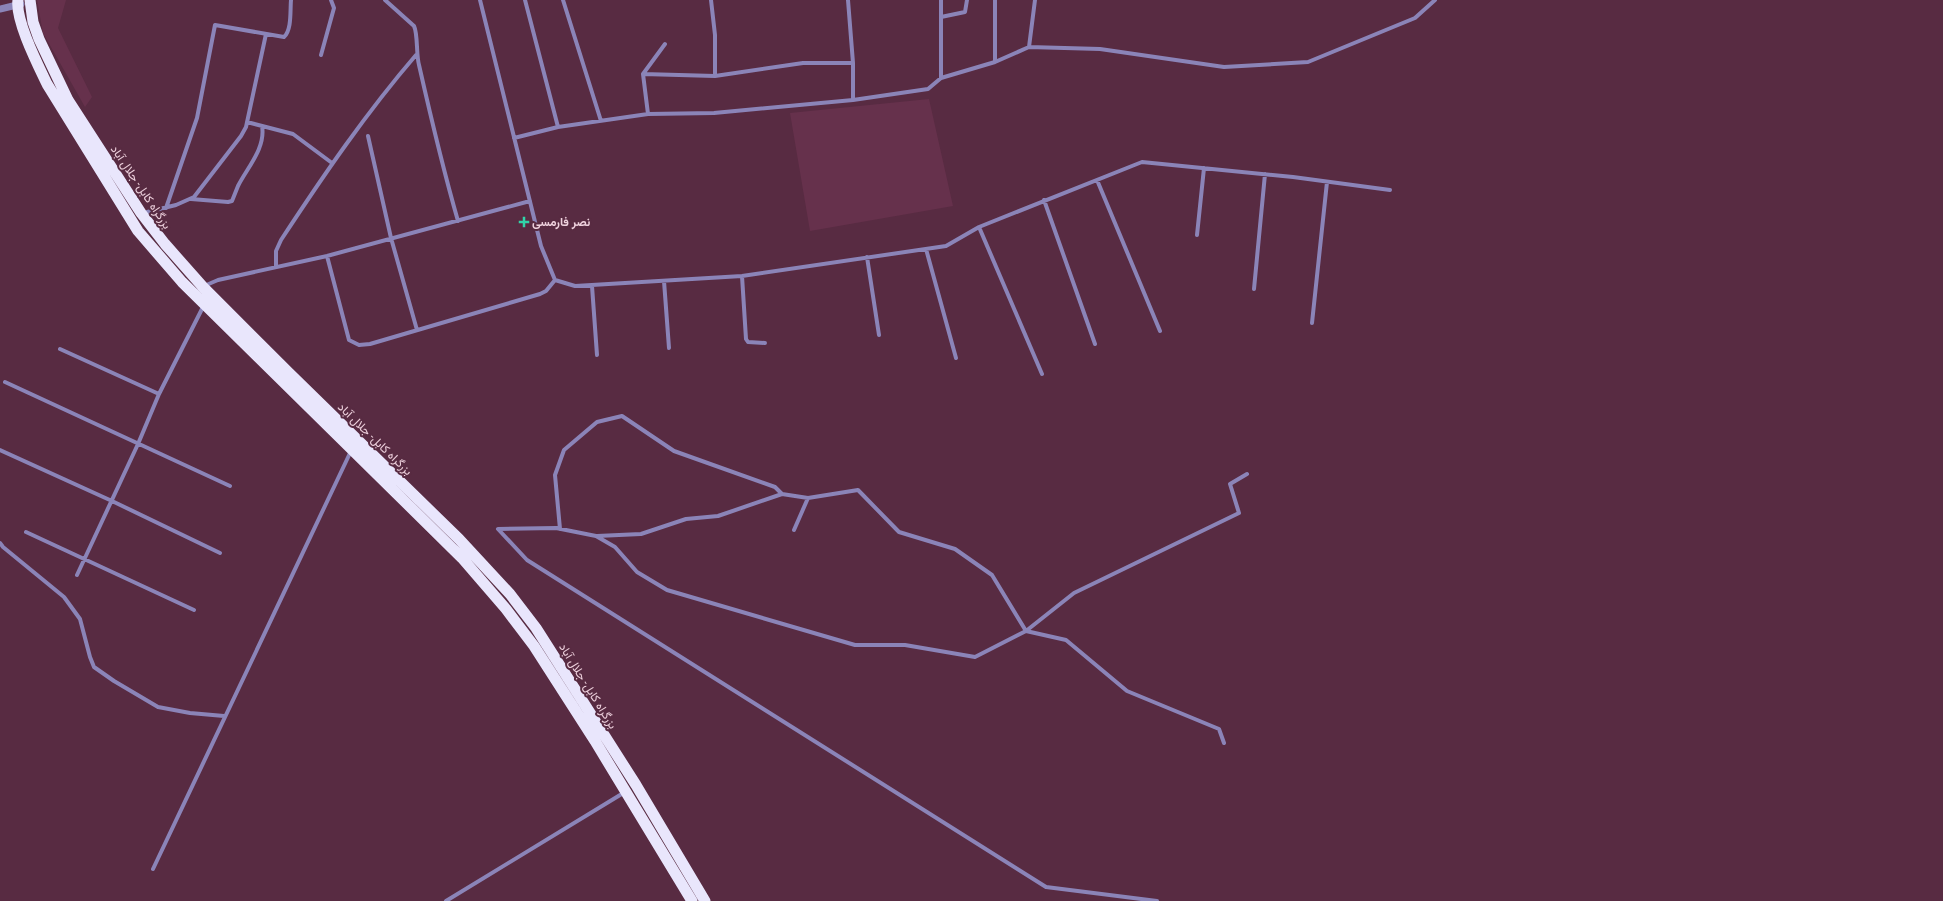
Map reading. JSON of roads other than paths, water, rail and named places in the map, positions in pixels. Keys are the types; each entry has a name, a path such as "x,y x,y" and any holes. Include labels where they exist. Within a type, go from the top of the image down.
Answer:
{"highway":[{"name":"بزرگراه کابل- جلال آباد","path":"24,2 39,39 68,100 141,213 165,244 203,286 462,558 506,609 534,646 595,741 692,901"},
{"name":"بزرگراه کابل- جلال آباد","path":"24,2 23,26 36,62 47,84 138,231 204,305 459,539 524,610 636,785 706,901"}],"street":[{"path":"166,208 197,118 215,25 281,37 286,34 291,0"},
{"path":"321,55 334,8 331,0"},
{"path":"385,0 414,26 416,30 416,56 438,152 458,221"},
{"path":"480,0 541,246 555,280"},
{"path":"525,0 558,127"},
{"path":"563,0 601,121"},
{"path":"711,0 715,35 715,76"},
{"path":"848,0 853,63 853,100"},
{"path":"941,0 941,78"},
{"path":"941,17 966,12 967,0"},
{"path":"995,0 995,62"},
{"path":"1029,47 1035,0"},
{"path":"514,138 558,127 648,114 714,113 853,100 928,89 941,78 995,62 1029,47 1100,49 1224,67 1308,62 1415,18 1436,0"},
{"path":"0,9 24,2"},
{"path":"141,213 181,204 191,199 237,142 247,122 266,34"},
{"path":"648,114 643,74 665,44"},
{"path":"276,267 276,251 281,240 332,163 391,84 416,56"},
{"path":"643,74 715,76 802,64 853,63"},
{"path":"247,122 293,134 332,163"},
{"path":"191,199 232,201 238,186 254,159 263,133 262,126"},
{"path":"368,136 391,238 417,330"},
{"path":"555,280 575,286 592,286 742,276 946,246 979,227 1142,162 1265,174 1390,190"},
{"path":"1198,235 1204,168"},
{"path":"1254,289 1265,174"},
{"path":"1097,180 1160,331"},
{"path":"1312,323 1327,182"},
{"path":"1044,200 1096,344"},
{"path":"203,286 208,286 218,280 327,256 530,201"},
{"path":"979,227 1042,374"},
{"path":"926,249 956,358"},
{"path":"327,256 347,334 351,342 363,345 540,294 546,291 555,280"},
{"path":"867,257 879,335"},
{"path":"742,276 746,339 748,342 766,343"},
{"path":"664,282 669,348"},
{"path":"592,286 597,355"},
{"path":"77,575 138,444 159,394 204,305"},
{"path":"60,349 159,394"},
{"path":"5,382 230,486"},
{"path":"560,529 555,475 564,450 597,422 622,416 674,451 774,487 782,494"},
{"path":"153,868 224,716 355,445"},
{"path":"0,450 112,501 220,553"},
{"path":"596,536 615,547 637,572 667,590 855,645 905,645 976,657 1026,631 1074,593 1239,513 1230,484 1247,474"},
{"path":"1157,901 1046,887 527,560 498,529 560,529 596,536 641,534 686,518 718,516 782,494 808,498 858,490 899,532 955,549 992,576 1026,631 1066,640 1127,691 1219,729 1224,743"},
{"path":"794,530 808,498"},
{"path":"26,532 194,610"},
{"path":"0,543 64,597 80,618 94,667 158,707 190,713 224,716"},
{"path":"446,901 625,792"}],"place":[{"name":"نصر فارمسی","path":"524,222"}]}
